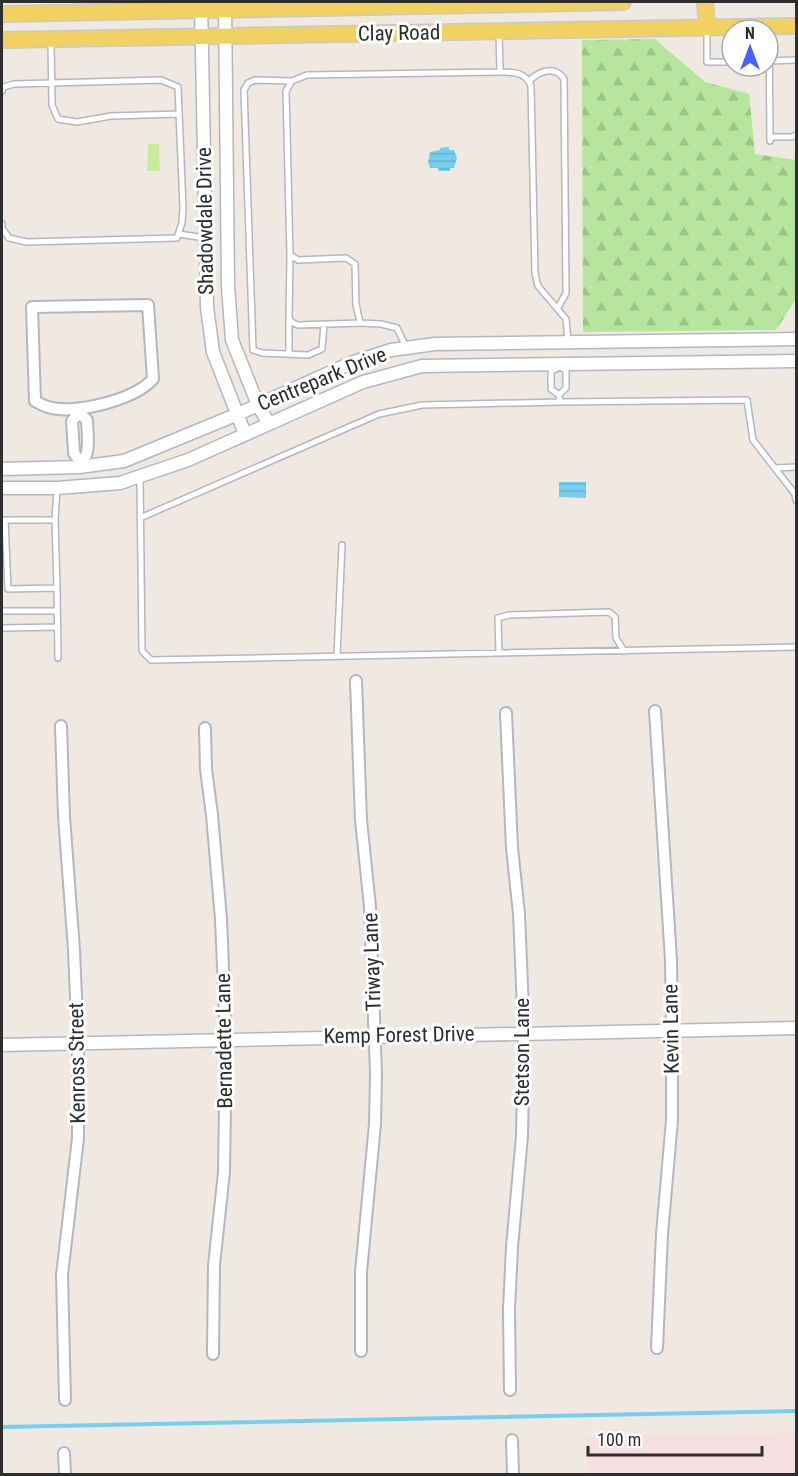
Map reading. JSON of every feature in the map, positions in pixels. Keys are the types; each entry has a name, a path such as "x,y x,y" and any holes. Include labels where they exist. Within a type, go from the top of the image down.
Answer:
{"main road":[{"name":"Clay Road","path":"2,14 201,5 623,2"},
{"path":"705,2 707,27"},
{"path":"498,3 499,31"},
{"name":"Clay Road","path":"780,26 796,26"},
{"name":"Clay Road","path":"2,40 720,27"}],"street":[{"name":"Shadowdale Drive","path":"201,5 207,307 213,352 245,434"},
{"name":"Shadowdale Drive","path":"225,5 228,286 232,340 258,405 269,424"},
{"path":"205,238 227,238"},
{"path":"79,411 145,388 153,379 148,305 32,307 35,401 49,407 79,411 87,420 87,454 80,465 84,486"},
{"name":"Centrepark Drive","path":"2,468 124,461 238,414 351,363 391,350 435,344 796,339"},
{"path":"717,340 718,362"},
{"path":"560,365 563,342"},
{"path":"407,348 410,369"},
{"name":"Centrepark Drive","path":"2,488 57,488 120,483 188,460 363,382 422,366 796,361"},
{"name":"Triway Lane","path":"356,681 360,820 370,907 375,1036 375,1124 361,1272 361,1351"},
{"name":"Kevin Lane","path":"655,711 672,1030 672,1120 662,1234 657,1348"},
{"name":"Stetson Lane","path":"506,713 524,1033 522,1136 509,1309 510,1390"},
{"name":"Kenross Street","path":"62,726 64,816 78,1044 78,1138 62,1275 66,1400"},
{"name":"Bernadette Lane","path":"205,728 206,769 220,907 226,1039 224,1172 214,1265 213,1354"},
{"name":"Kemp Forest Drive","path":"2,1045 796,1028"},
{"path":"512,1440 513,1474"},
{"path":"64,1453 65,1474"}],"lane":[{"path":"707,27 707,62 720,62"},
{"path":"499,31 500,72"},
{"path":"51,39 52,105 58,119 77,122 111,116 179,114"},
{"path":"780,61 796,60"},
{"path":"529,81 537,74 553,70 564,80 566,293 558,308"},
{"path":"324,324 322,349 308,355 262,353 253,350 244,90 248,82 255,80 292,81 308,75 517,72 529,81 531,86 535,273 538,286 566,318 563,342"},
{"path":"769,78 770,139 796,135"},
{"path":"2,91 3,87 14,84 50,82 161,80 178,87 183,208 177,238 27,242 9,238 2,225"},
{"path":"289,354 290,255 286,91 292,81"},
{"path":"179,234 205,238"},
{"path":"290,255 298,260 346,258 355,264 356,304 360,323"},
{"path":"289,318 298,325 360,323 381,324 397,328 407,348"},
{"path":"559,395 566,388 566,370 560,365 551,371 551,389 559,395 560,402"},
{"path":"140,518 379,414 422,405 747,400 753,440 795,494 796,500"},
{"path":"775,468 796,467"},
{"path":"140,476 142,651 151,660 796,647"},
{"path":"57,488 55,520 58,658"},
{"path":"55,520 6,520 8,589 57,588"},
{"path":"337,656 342,545"},
{"path":"2,612 57,611"},
{"path":"499,653 498,618 509,615 609,612 615,617 616,638 624,651"},
{"path":"2,628 58,627"}],"shaded area":[{"path":"796,1433 796,1474 588,1474 587,1437"}],"green space":[{"path":"655,39 705,82 749,94 755,154 796,160 796,299 776,330 583,332 582,40"},
{"path":"148,144 159,144 160,171 147,171"}],"water":[{"path":"449,147 449,150 454,150 457,158 454,168 450,168 450,171 439,171 438,168 430,168 428,162 430,152"},
{"path":"559,482 586,482 586,498 559,497"}],"waterway":[{"path":"2,1427 796,1411"}]}
